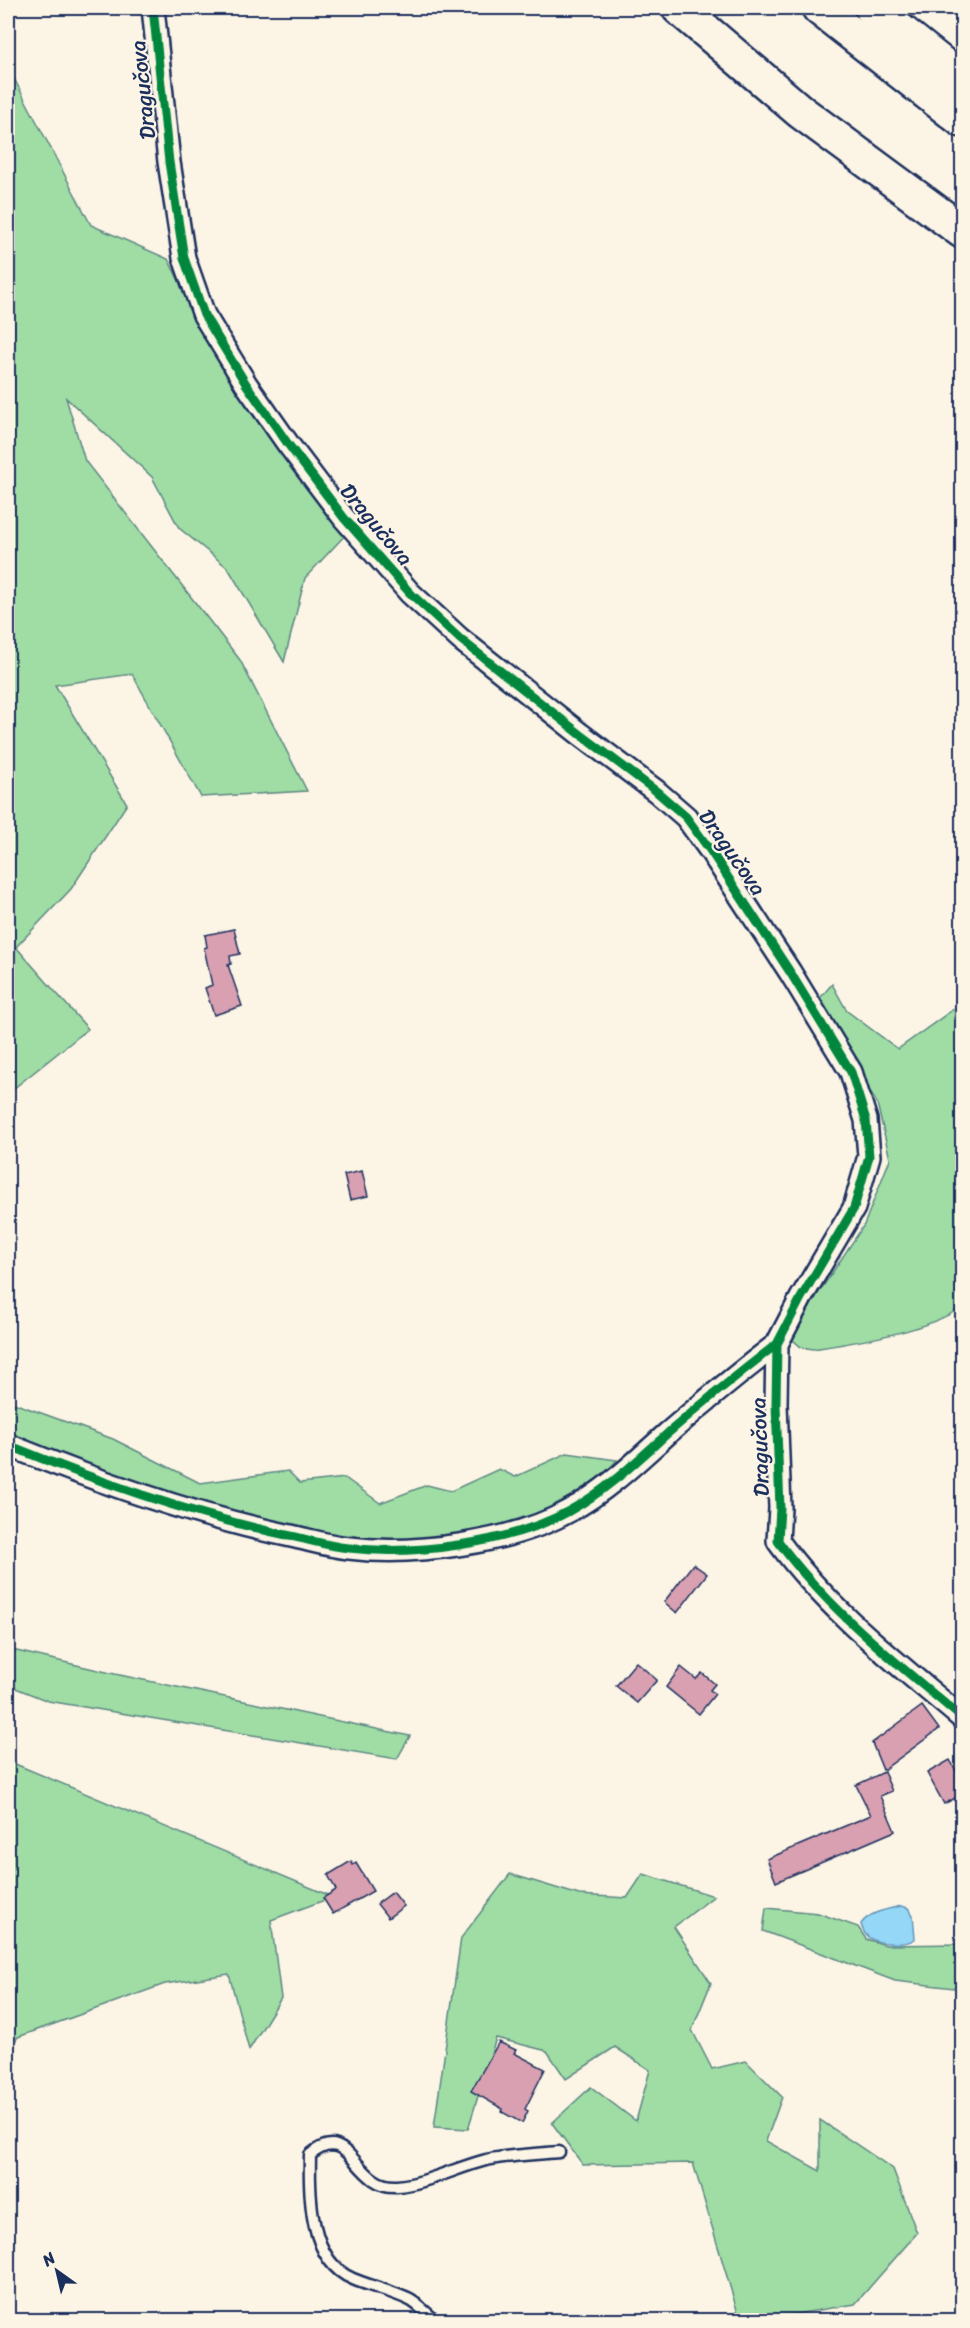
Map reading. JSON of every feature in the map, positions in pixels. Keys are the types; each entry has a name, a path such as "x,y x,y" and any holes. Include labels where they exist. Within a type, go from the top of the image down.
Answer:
{"highway":[{"path":"679,8 801,112 963,231"},
{"path":"819,8 963,120"},
{"path":"872,8 963,80"}],"street":[{"name":"Dragučova","path":"153,8 169,162 184,258 204,315 246,384 344,518 410,593 460,639 656,791 686,817 711,850 851,1072 866,1120 869,1156 854,1208 777,1344 776,1404 780,1508 778,1541 821,1591 861,1632 963,1718"},
{"path":"8,1445 68,1469 247,1527 349,1549 421,1550 530,1530 569,1511 610,1484 731,1380 777,1344"}],"lane":[{"path":"435,2320 411,2301 351,2279 330,2262 320,2242 313,2215 310,2155 319,2147 333,2145 346,2150 367,2176 379,2183 397,2186 486,2160 559,2151"}],"green space":[{"path":"8,67 91,225 168,259 198,318 349,531 305,578 284,662 228,568 179,528 152,477 66,398 85,461 240,660 307,791 201,797 132,674 55,685 127,804 71,889 16,947 88,1029 8,1093"},
{"path":"832,984 847,1011 898,1049 962,1003 962,1307 930,1323 891,1335 813,1349 801,1347 793,1340 792,1333 864,1225 890,1159 877,1103 815,1004"},
{"path":"8,1401 113,1439 200,1483 288,1471 300,1483 345,1478 380,1503 427,1485 451,1491 499,1469 515,1477 567,1453 617,1460 585,1496 497,1529 417,1540 337,1539 127,1482 8,1436"},
{"path":"8,1649 115,1674 410,1736 397,1759 48,1701 8,1685"},
{"path":"8,1761 333,1897 271,1920 281,1998 249,2050 229,1974 165,1984 18,2037 8,2050"},
{"path":"510,1874 579,1895 627,1898 643,1874 714,1896 674,1927 711,1983 692,2030 712,2069 746,2061 782,2097 766,2141 820,2171 820,2120 893,2169 917,2233 855,2304 784,2316 785,2320 740,2320 693,2163 583,2165 552,2123 591,2087 636,2121 650,2070 615,2047 566,2079 547,2051 496,2038 468,2129 434,2127 461,1938"},
{"path":"766,1908 818,1913 858,1927 866,1939 886,1945 962,1944 962,1989 895,1981 763,1931"}],"water":[{"path":"901,1906 908,1908 913,1915 915,1939 905,1943 892,1943 868,1937 861,1924 864,1920 879,1912"}],"building":[{"path":"234,929 240,954 230,956 231,964 228,965 242,1006 214,1015 205,988 212,985 204,948 207,947 205,935"},
{"path":"362,1171 368,1196 350,1200 344,1175"},
{"path":"693,1564 707,1574 677,1613 664,1602"},
{"path":"636,1662 657,1680 637,1703 616,1686"},
{"path":"681,1667 696,1679 702,1673 715,1684 710,1690 715,1694 699,1714 666,1687"},
{"path":"922,1706 939,1729 883,1770 872,1743"},
{"path":"950,1760 963,1783 963,1794 944,1804 927,1773"},
{"path":"884,1772 892,1791 880,1796 895,1831 776,1882 767,1859 871,1815 856,1785"},
{"path":"351,1861 353,1865 356,1863 373,1891 333,1914 323,1898 336,1890 328,1875"},
{"path":"393,1892 404,1906 388,1918 377,1904"},
{"path":"499,2042 516,2050 514,2053 545,2069 525,2109 528,2111 522,2123 471,2091"}],"cycle path":[{"path":"153,8 169,162 184,258 204,315 246,384 344,518 410,593 460,639 656,791 686,817 790,972 851,1072 866,1120 869,1156 854,1208 777,1344 776,1404 780,1508 778,1541 841,1613 962,1718"},
{"path":"8,1445 112,1485 255,1528 349,1548 374,1550 432,1548 491,1539 520,1531 546,1522 583,1503 621,1475 695,1410 777,1344"}]}
